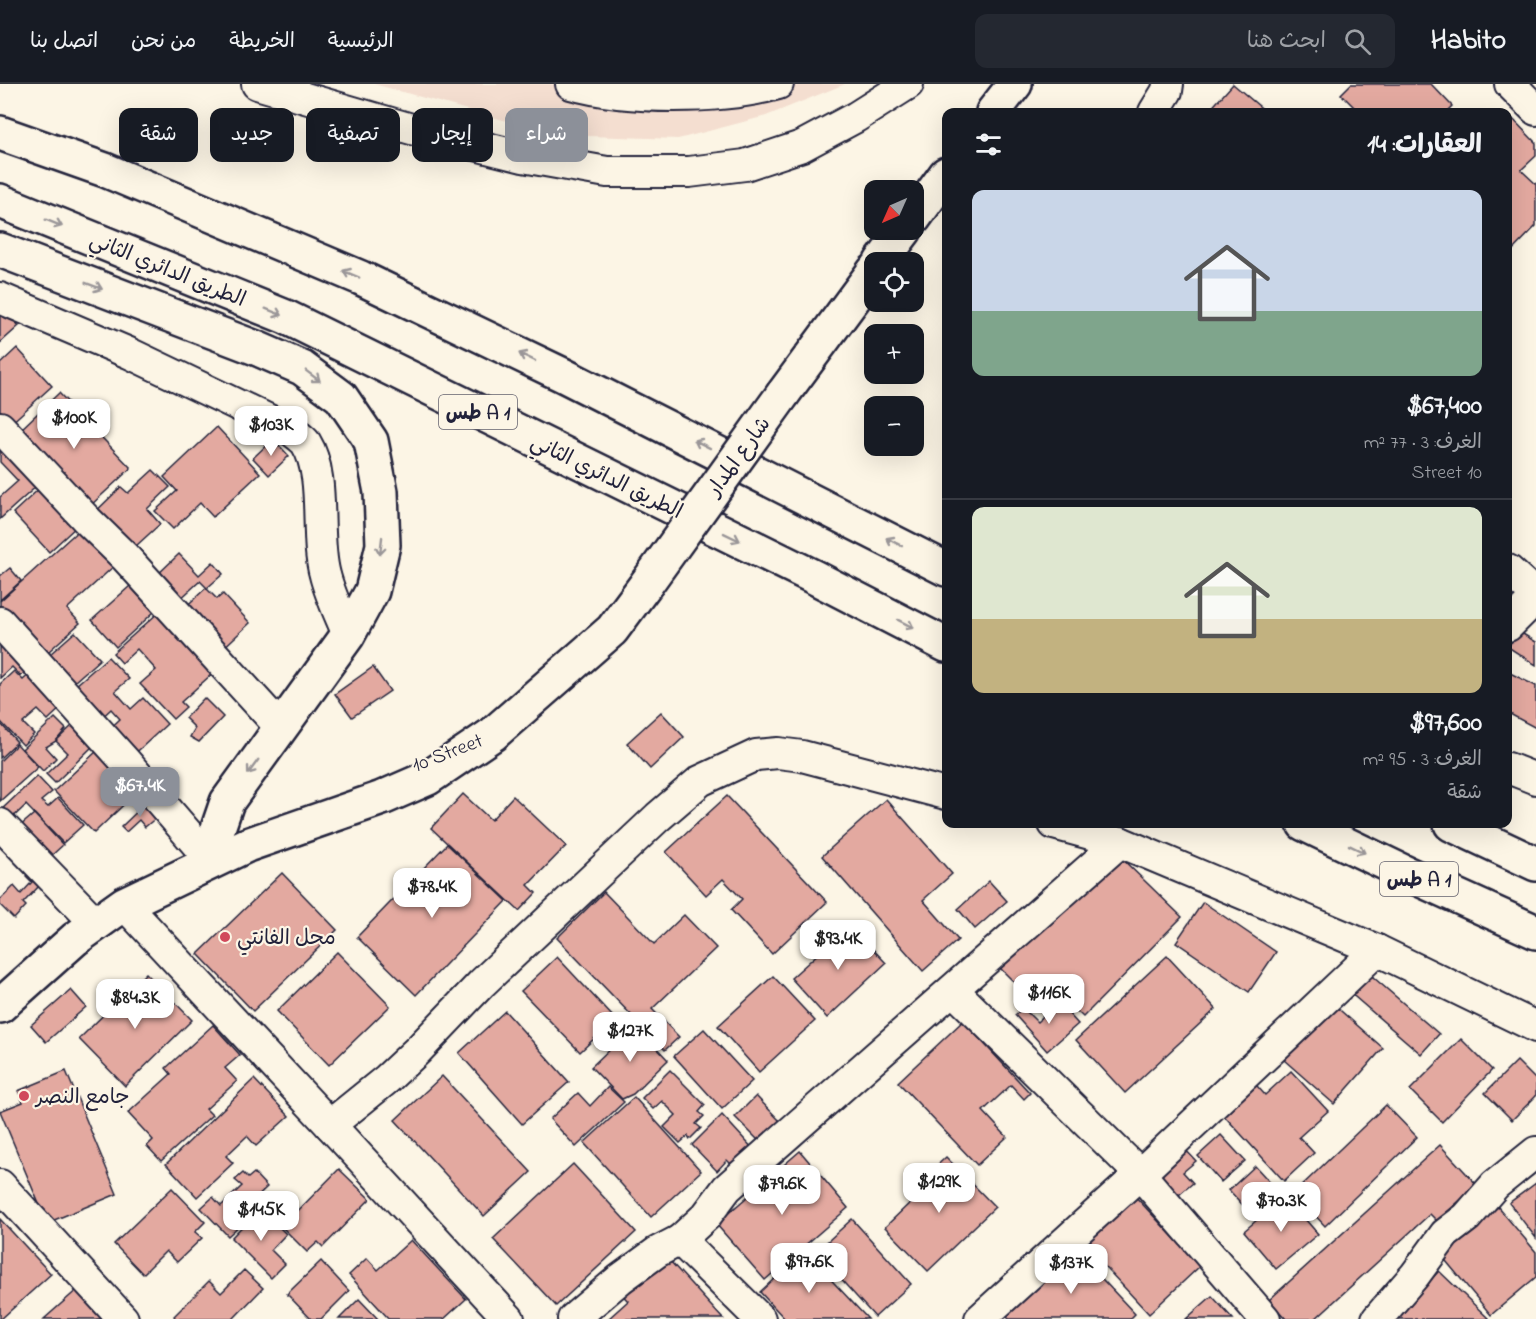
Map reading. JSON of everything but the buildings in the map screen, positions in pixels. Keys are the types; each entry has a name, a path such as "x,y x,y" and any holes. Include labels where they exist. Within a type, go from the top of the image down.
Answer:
{"main road":[{"path":"996,108 1016,84"},
{"path":"0,133 105,170 361,278 563,375 942,567"},
{"path":"924,204 942,180"},
{"name":"الطريق الدائري الثاني","path":"0,201 286,317 814,577 942,643"},
{"path":"0,250 256,348 302,368 341,397 371,441 381,492 383,545 372,591 348,635 227,802 207,846"},
{"name":"شارع المدار","path":"493,735 612,630 864,285"},
{"name":"10 Street","path":"0,987 86,912 116,893 207,846 296,814 425,759 459,749 493,735"},
{"name":"10 Street","path":"0,1006 75,939 124,904 247,845 372,801 428,778 493,735"},
{"name":"طس A 1","path":"1312,828 1536,932"},
{"path":"1460,828 1536,864"}],"street":[{"path":"257,84 415,130 523,157 607,172 689,172 745,165 802,146 856,117 908,84"},
{"path":"584,86 649,94 705,96 761,89 778,84"},
{"path":"1156,108 1167,91 1168,84"},
{"path":"1510,84 1536,110"},
{"path":"0,298 129,353 292,431 305,442 313,459 319,496 321,551 325,575 348,635"},
{"path":"0,427 125,557 281,728"},
{"path":"1512,574 1536,597 1512,622"},
{"path":"0,622 207,846"},
{"path":"330,1125 395,1071 490,975 658,817 700,781 756,755 778,753 802,756 942,793"},
{"path":"1512,770 1536,779"},
{"path":"0,824 86,912"},
{"path":"1069,828 1120,842 1377,950 1536,1027"},
{"path":"573,1319 620,1279 657,1252 680,1240 706,1216 727,1188 1120,842"},
{"path":"124,904 509,1319"},
{"path":"980,1319 1140,1174 1377,950"},
{"path":"953,990 1140,1174 1265,1319"},
{"path":"1377,1319 1415,1275 1445,1234 1467,1216 1496,1185 1536,1152"},
{"path":"0,1185 123,1319"},
{"path":"680,1240 760,1319"}],"shaded area":[{"path":"374,84 845,84 766,116 678,139 588,136 588,108 505,108 505,120 493,117 493,108 461,108"}],"place":[{"name":"محل الفانتي","path":"225,937"},
{"name":"جامع النصر","path":"24,1096"}]}
